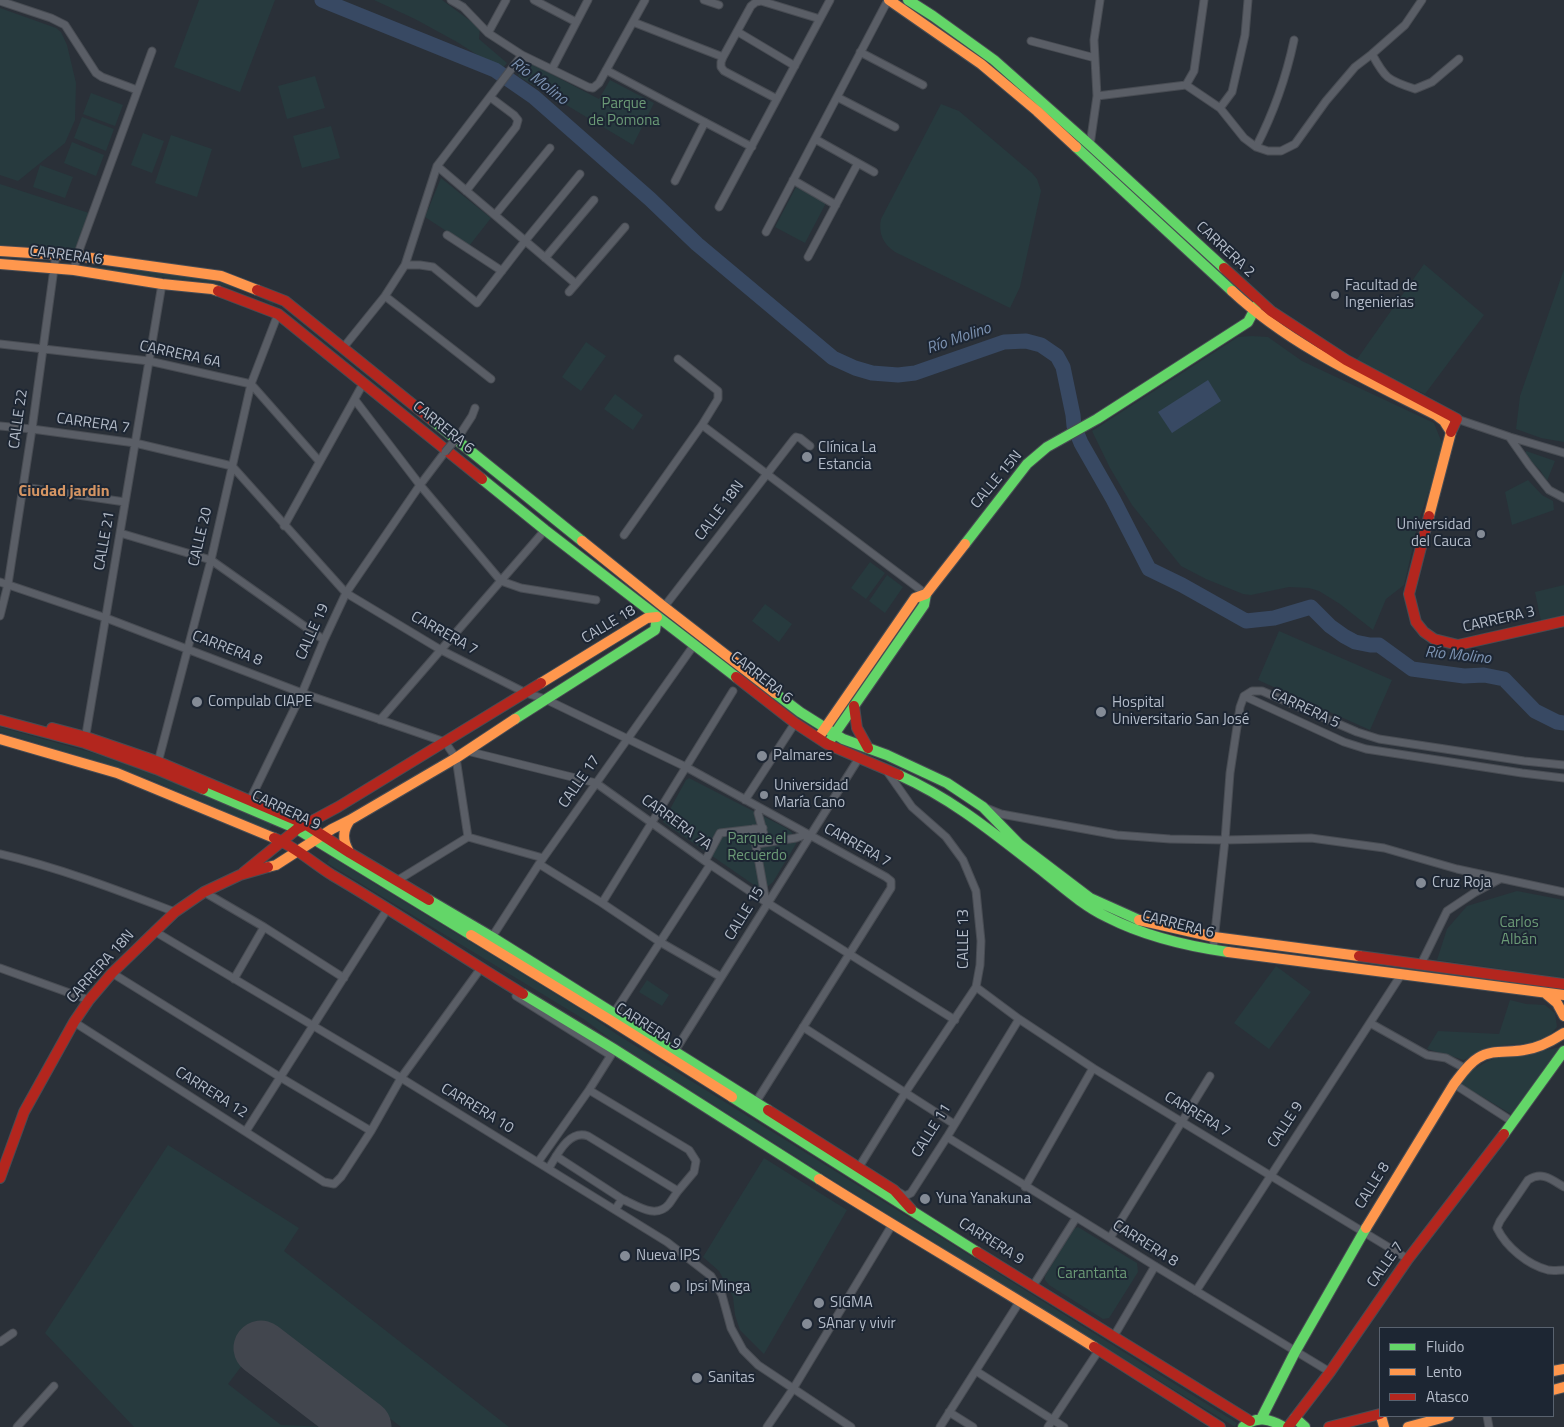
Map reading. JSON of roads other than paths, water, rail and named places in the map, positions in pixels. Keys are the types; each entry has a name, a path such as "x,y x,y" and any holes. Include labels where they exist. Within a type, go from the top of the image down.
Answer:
{"main road":[{"name":"CARRERA 2","path":"888,0 981,64 1037,111 1257,307 1278,316 1346,360 1419,397 1457,419"},
{"name":"CARRERA 2","path":"908,0 994,60 1090,145 1257,307 1273,326 1320,356 1436,415 1450,430"},
{"name":"CARRERA 6","path":"0,251 77,256 221,276 285,301 664,607 800,712 843,739 887,755 947,783 983,807 1019,844 1090,898 1138,920 1214,937 1564,984"},
{"name":"CARRERA 6","path":"0,264 74,270 162,284 212,289 278,314 545,530 795,723 823,741 924,786 962,809 1083,903 1106,918 1144,934 1213,950 1564,996"},
{"name":"CALLE 15N","path":"830,731 915,598 926,594 1027,464 1047,447 1097,419 1248,322 1257,307"},
{"path":"1450,430 1457,419"},
{"name":"CARRERA 3","path":"1450,430 1409,594 1416,622 1424,632 1434,639 1458,645 1564,620"},
{"path":"823,741 854,706 924,605 926,594"},
{"path":"632,627 637,614 635,600"},
{"name":"CALLE 18N","path":"657,617 664,607"},
{"name":"CALLE 18","path":"240,875 301,827 338,807 647,618 657,617 655,630 456,758 319,837 276,865"},
{"path":"854,706 855,722 868,748"},
{"path":"0,715 85,740"},
{"name":"CARRERA 9","path":"0,720 85,740 158,765 301,827 602,1015 672,1055 712,1085 753,1106 913,1212 1251,1422 1269,1420 1284,1427"},
{"name":"CARRERA 9","path":"0,738 117,773 281,842 480,970 892,1225 1100,1350 1220,1427"},
{"path":"158,765 250,800 301,827"},
{"path":"350,820 343,832 343,840 350,853"},
{"path":"319,837 398,880 492,937 614,1013 672,1055 732,1088 753,1106 859,1167 882,1182 904,1200 913,1212"},
{"name":"CARRERA 18N","path":"0,1178 24,1112 74,1022 89,1000 112,973 175,912 204,892 240,875 276,865"},
{"path":"1544,993 1554,999 1562,1009 1564,1016"},
{"name":"CALLE 8","path":"1251,1422 1295,1352 1363,1232 1454,1084 1466,1069 1475,1059 1486,1053 1496,1050 1516,1051 1532,1049 1550,1042 1564,1033"},
{"name":"CALLE 7","path":"1288,1427 1330,1372 1408,1259 1513,1122 1564,1051"},
{"path":"712,1085 732,1088"},
{"path":"1329,1427 1379,1415"},
{"path":"1408,1427 1445,1417"},
{"path":"1295,1418 1305,1427"}],"street":[{"path":"488,33 506,0"},
{"path":"534,0 576,22"},
{"path":"552,69 588,0"},
{"path":"454,1 463,7 488,33 522,55 588,87 594,88 599,83 645,0"},
{"path":"704,0 719,5"},
{"path":"719,207 830,0"},
{"path":"766,232 888,0"},
{"path":"1090,145 1097,96 1094,40 1100,0"},
{"path":"1186,85 1194,71 1204,0"},
{"path":"1220,108 1232,92 1245,35 1248,0"},
{"path":"1097,96 1186,85 1220,108 1244,138 1256,148 1268,151 1281,151 1295,144 1326,100 1355,66 1372,54 1404,25 1422,0"},
{"path":"0,1 51,18 65,25 96,73 102,78 137,90"},
{"path":"777,99 724,71 721,67 723,57 751,6 756,2 761,1 820,19"},
{"path":"633,22 723,57"},
{"path":"738,32 795,66"},
{"path":"1256,148 1267,126 1285,75 1294,40"},
{"path":"1031,42 1095,58"},
{"path":"74,270 77,256 152,51"},
{"path":"860,52 923,85"},
{"path":"1372,54 1382,73 1394,83 1415,89 1432,82 1459,59"},
{"path":"342,348 385,296 405,265 437,166 522,55"},
{"path":"606,70 752,147"},
{"path":"466,190 516,127 518,120 490,97"},
{"path":"837,97 895,127"},
{"path":"675,181 705,122"},
{"path":"815,139 874,172"},
{"path":"494,214 550,148"},
{"path":"808,257 858,163"},
{"path":"437,166 576,284"},
{"path":"405,265 433,267 477,303 580,174"},
{"path":"793,180 836,204"},
{"path":"545,258 594,200"},
{"path":"569,292 625,227"},
{"path":"447,235 502,271"},
{"name":"CALLE 22","path":"0,616 4,583 23,487 32,429 56,254"},
{"name":"CALLE 21","path":"85,740 162,284"},
{"path":"385,296 491,379"},
{"name":"CALLE 20","path":"158,765 210,560 251,384 278,314"},
{"name":"CARRERA 6A","path":"0,344 149,361 251,384"},
{"path":"624,535 702,425 718,399 718,391 678,359"},
{"path":"284,526 364,382"},
{"path":"251,384 319,461"},
{"path":"355,400 420,485 501,581 511,586 596,600"},
{"name":"CALLE 19","path":"250,800 302,693 346,593 420,485 461,433 475,408"},
{"name":"CARRERA 2","path":"1457,419 1510,438 1564,454"},
{"path":"702,425 926,594"},
{"name":"CARRERA 7","path":"0,426 135,444 232,466 346,593 441,650 526,693 545,699 686,767 886,877 891,882 891,888 849,953"},
{"name":"CALLE 18N","path":"664,607 796,437 810,446"},
{"path":"1510,438 1549,490 1564,498"},
{"path":"23,487 125,502"},
{"path":"380,720 545,530"},
{"path":"120,532 210,560 324,640"},
{"name":"CARRERA 8","path":"4,583 106,618 302,693 445,742"},
{"name":"CALLE 17","path":"492,937 541,861 694,645"},
{"path":"602,903 733,691"},
{"name":"CARRERA 5","path":"1244,696 1252,691 1262,691 1357,732 1380,739 1564,766"},
{"path":"1213,950 1230,773 1240,707 1244,696"},
{"name":"CARRERA 5","path":"1244,696 1344,742 1366,749 1512,772 1564,778"},
{"path":"745,800 795,723"},
{"path":"445,742 456,758 468,837"},
{"name":"CARRERA 7A","path":"467,751 596,783 708,863 767,902 955,1020"},
{"name":"CALLE 15","path":"672,1055 808,834 859,758"},
{"name":"CALLE 13","path":"859,1167 905,1093 976,987 980,965 981,941 976,891 963,860 946,837 912,807 884,768"},
{"name":"CARRERA 6","path":"983,807 1000,814 1117,835 1170,839 1225,840 1311,838 1384,848 1457,869 1564,892"},
{"path":"760,809 758,813 766,842"},
{"path":"614,1013 708,863 720,834 763,828"},
{"path":"753,829 767,902"},
{"path":"757,844 796,838 808,834"},
{"path":"398,880 468,837 541,861 660,942 721,978"},
{"path":"0,854 31,861 175,912"},
{"path":"1421,964 1447,911 1500,879"},
{"path":"204,892 264,926 344,978"},
{"path":"246,1131 387,910"},
{"path":"234,979 264,926"},
{"name":"CARRERA 10","path":"154,931 401,1078 667,1242 711,1276 722,1295 731,1328 743,1350 758,1365 851,1427"},
{"path":"753,1106 849,953"},
{"path":"0,968 89,1000"},
{"path":"112,973 370,1131 401,1078 480,970"},
{"name":"CALLE 9","path":"1196,1291 1401,975"},
{"name":"CARRERA 7","path":"976,987 1019,1019 1093,1068 1408,1259"},
{"name":"CALLE 11","path":"882,1182 908,1196 947,1137 1019,1019"},
{"name":"CARRERA 12","path":"74,1022 324,1182 334,1184 341,1177 370,1131"},
{"path":"1370,1023 1427,1055 1446,1058 1466,1069"},
{"path":"803,1027 954,1124"},
{"path":"538,1162 589,1090 612,1052"},
{"path":"1026,1187 1093,1068"},
{"path":"1110,1238 1210,1076"},
{"path":"1454,1084 1513,1122"},
{"path":"556,1156 622,1199 651,1212 662,1210 668,1206 694,1172 696,1162 689,1150 589,1090"},
{"path":"549,1168 566,1143 582,1134 678,1191"},
{"name":"CARRERA 8","path":"947,1137 1076,1218 1330,1372"},
{"path":"1564,1187 1542,1175 1528,1180 1500,1221 1498,1228 1501,1235 1528,1262 1548,1270 1564,1270"},
{"path":"615,1210 622,1199"},
{"path":"1033,1286 1076,1218"},
{"path":"767,1427 793,1388 892,1225"},
{"path":"1114,1336 1155,1266"},
{"path":"940,1427 1020,1301"},
{"path":"0,1342 13,1333"},
{"path":"1048,1427 1100,1350"},
{"path":"976,1371 1064,1427"},
{"path":"17,1427 54,1386"},
{"path":"949,1412 973,1427"}],"water":[{"path":"1208,380 1221,401 1172,433 1158,412"}],"waterway":[{"name":"Río Molino","path":"322,0 495,70 534,97 650,199 697,244 833,358 872,373 898,375 915,373 1004,342 1026,341 1041,345 1057,356 1063,367 1074,426 1081,443 1113,499 1149,569 1246,621 1274,618 1311,607 1330,626 1344,636 1355,642 1379,645 1412,669 1464,676 1484,675 1504,679 1535,711 1557,722 1564,723"}],"place":[{"name":"Facultad de Ingenierias","path":"1335,295"},
{"name":"Clínica La Estancia","path":"807,457"},
{"name":"Universidad del Cauca","path":"1481,534"},
{"name":"Compulab CIAPE","path":"197,702"},
{"name":"Hospital Universitario San José","path":"1101,712"},
{"name":"Palmares","path":"762,756"},
{"name":"Universidad María Cano","path":"764,795"},
{"name":"Cruz Roja","path":"1421,883"},
{"name":"Yuna Yanakuna","path":"925,1199"},
{"name":"Nueva IPS","path":"625,1256"},
{"name":"Ipsi Minga","path":"675,1287"},
{"name":"SIGMA","path":"819,1303"},
{"name":"SAnar y vivir","path":"807,1324"},
{"name":"Sanitas","path":"697,1378"}],"district":[{"name":"Ciudad jardin","path":"64,492"}],"park label":[{"name":"Parque de Pomona","path":"624,112"},
{"name":"Parque el Recuerdo","path":"757,848"},
{"name":"Carlos Albán","path":"1519,932"},
{"name":"Carantanta","path":"1092,1274"}]}
